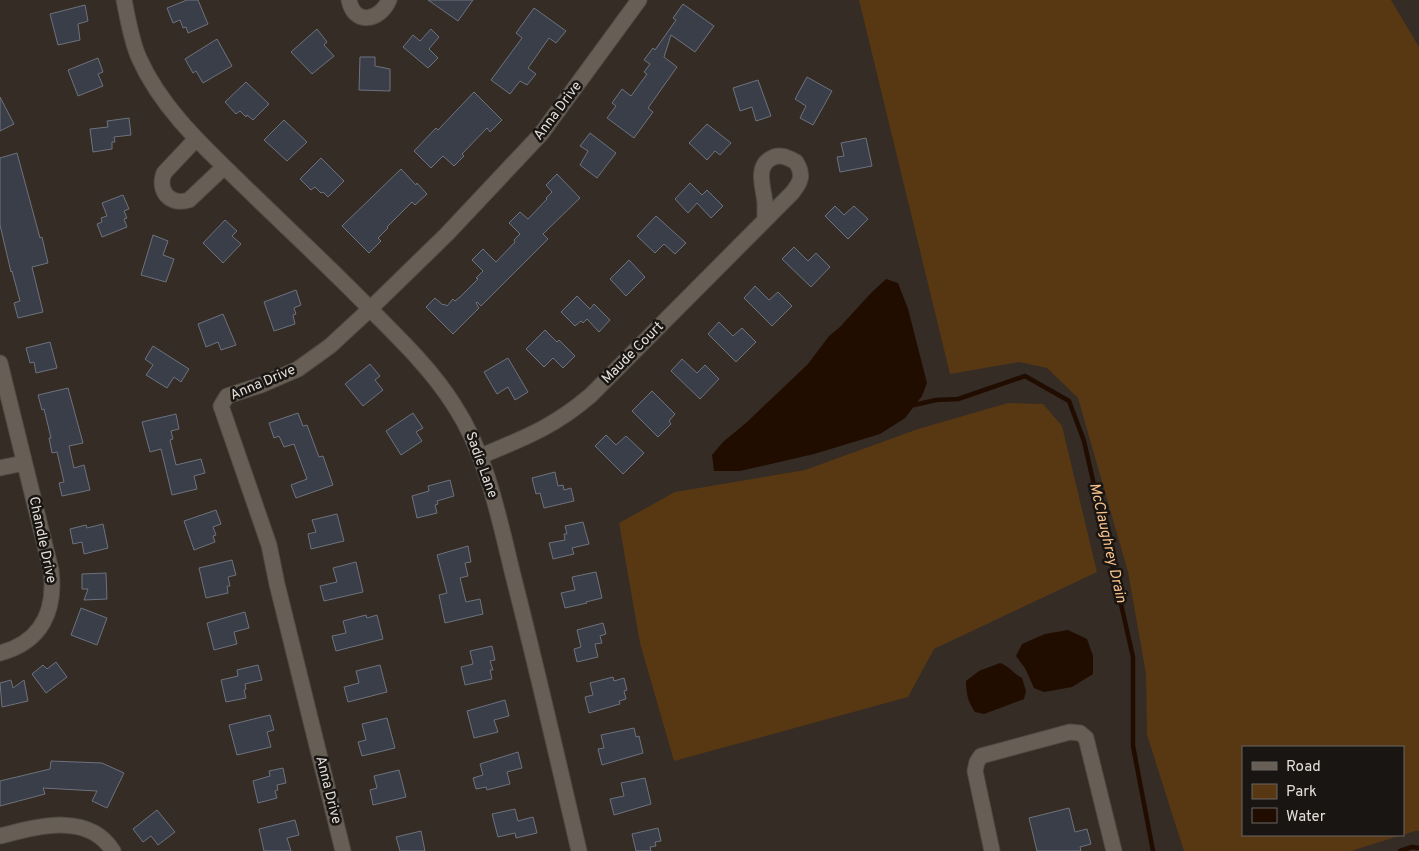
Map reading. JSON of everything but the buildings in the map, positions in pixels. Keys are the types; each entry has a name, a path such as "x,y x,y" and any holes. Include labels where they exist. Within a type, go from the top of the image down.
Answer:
{"street":[{"name":"Sadie Lane","path":"124,0 139,58 160,95 196,139 417,357 439,383 465,422 481,456 491,487 579,851"},
{"path":"349,0 354,11 360,16 368,18 382,13 389,0"},
{"name":"Anna Drive","path":"343,851 269,545 220,406 227,396 261,386 298,369 330,346 370,309 447,234 541,134 639,0"},
{"path":"196,139 164,173 162,189 166,196 173,201 182,202 189,200 224,167"},
{"name":"Maude Court","path":"481,456 547,428 577,407 609,378 764,219"},
{"name":"Chandle Drive","path":"0,363 51,570 52,593 48,614 42,626 24,643 0,653"},
{"path":"0,468 24,462"},
{"path":"992,851 976,772 977,762 981,756 1070,732 1080,733 1086,738 1114,851"},
{"path":"0,836 56,824 80,827 101,838 113,851"}],"green space":[{"path":"859,0 1391,0 1419,47 1419,831 1404,835 1404,746 1242,746 1242,836 1399,836 1351,851 1184,851 1147,735 1146,674 1128,572 1078,398 1047,368 1019,362 950,374"},
{"path":"1008,403 1043,404 1062,426 1097,572 934,649 908,697 674,761 640,643 619,523 675,492 805,470 918,429"}],"water":[{"path":"886,279 898,283 908,309 927,383 922,396 905,418 880,434 814,454 740,471 714,471 712,455 723,442 746,423 808,364 829,336"},
{"path":"1068,630 1087,639 1093,656 1093,674 1072,687 1044,692 1034,688 1025,668 1016,656 1022,644 1045,634"},
{"path":"1000,663 1022,678 1026,691 1024,699 984,714 975,712 968,697 966,681 979,671"}],"waterway":[{"name":"McClaughrey Drain","path":"914,405 936,400 958,399 1025,376 1069,401 1084,441 1133,657 1133,746 1153,851"},
{"name":"McClaughrey Drain","path":"1400,851 1412,847 1419,848"}]}
